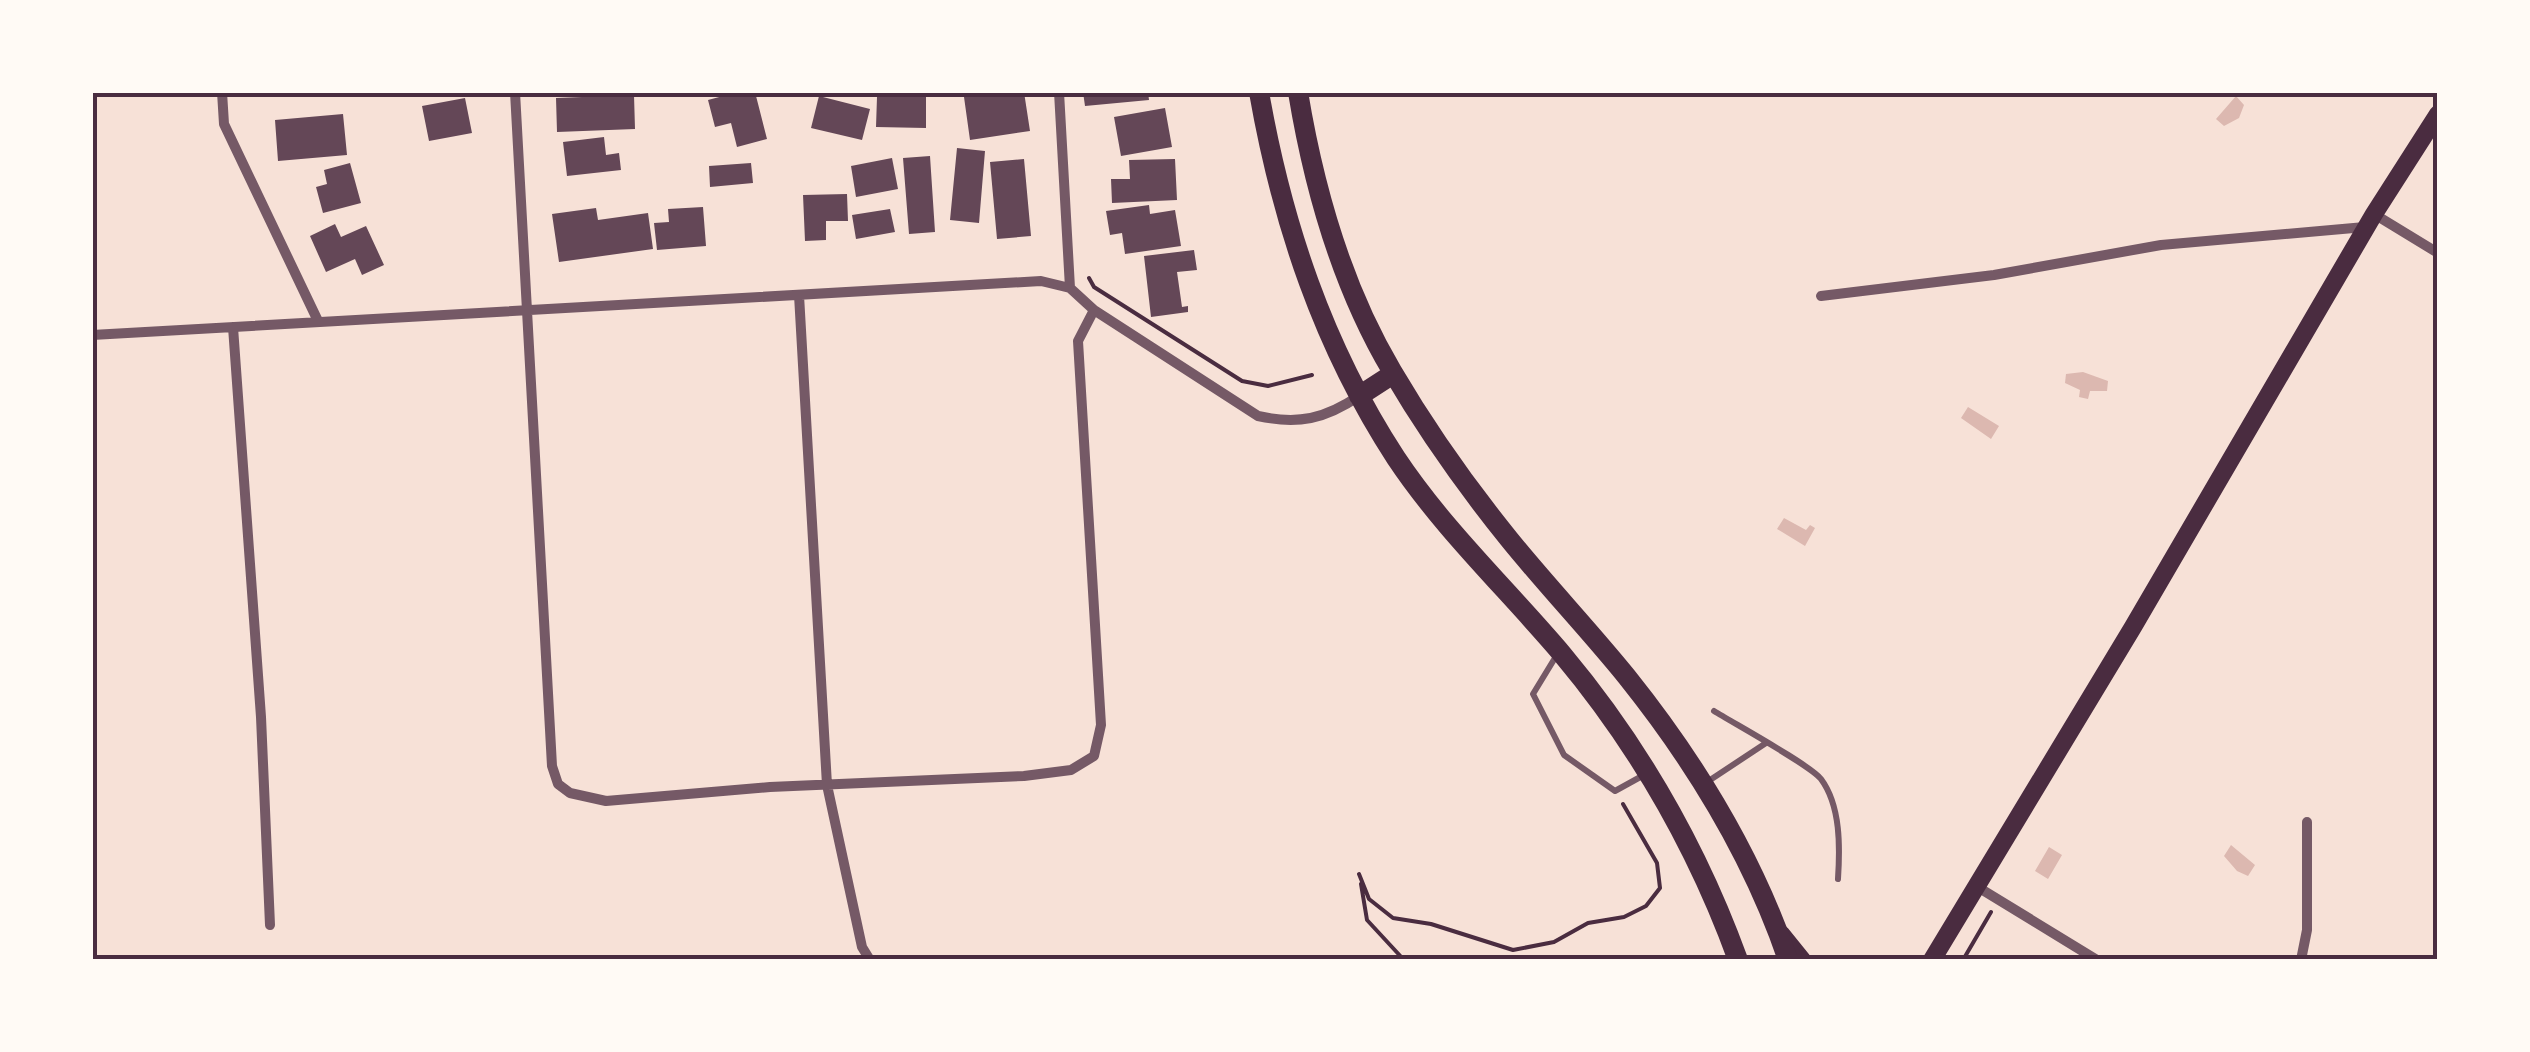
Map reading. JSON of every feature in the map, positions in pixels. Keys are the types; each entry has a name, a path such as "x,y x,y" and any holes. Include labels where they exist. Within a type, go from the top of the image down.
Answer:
{"highway":[{"path":"1259,92 1287,222 1308,286 1359,396 1398,460 1439,516 1560,651 1650,772 1698,861 1738,960"},
{"path":"1298,92 1306,141 1332,234 1359,307 1393,374 1508,538 1628,678 1704,785 1737,842 1788,960"},
{"path":"1359,396 1393,374"}],"main road":[{"path":"1932,960 2370,220 2438,114"},
{"path":"1778,930 1802,960"}],"street":[{"path":"222,92 224,124 318,321"},
{"path":"515,92 552,766 558,784 570,793 606,801 1024,776 1072,770 1094,756 1100,725 1078,341 1094,310"},
{"path":"1059,92 1070,288"},
{"path":"1821,296 1994,275 2161,245 2370,220 2438,253"},
{"path":"92,335 1041,281 1070,288 1094,310 1258,416 1288,422 1311,420 1359,396"},
{"path":"799,295 827,785 862,947 870,960"},
{"path":"233,327 261,717 270,925"},
{"path":"2301,960 2306,930 2308,822"},
{"path":"1976,886 2097,960"}],"lane":[{"path":"1560,651 1533,694 1564,755 1615,791 1650,772"},
{"path":"1714,711 1820,776 1840,844 1838,879"},
{"path":"1704,785 1766,743"}],"path":[{"path":"1089,278 1094,287 1242,381 1268,386 1312,375"},
{"path":"1404,960 1366,920 1359,874 1369,898 1393,918 1431,924 1513,950 1554,942 1588,923 1624,917 1646,906 1660,888 1657,863 1615,791"},
{"path":"1963,960 1991,912"}],"shaded area":[{"path":"2236,96 2244,105 2239,118 2224,126 2216,119"},
{"path":"2083,372 2108,381 2107,391 2090,391 2088,399 2079,397 2080,390 2065,383 2066,374"},
{"path":"1968,407 1999,426 1991,439 1961,418"},
{"path":"1784,518 1806,530 1810,525 1815,528 1805,546 1777,529"},
{"path":"2231,845 2255,865 2248,876 2237,871 2224,856"},
{"path":"2049,847 2062,855 2048,879 2035,871"}],"building":[{"path":"755,92 767,139 737,147 731,123 715,127 708,100"},
{"path":"1024,92 1030,131 970,140 964,97"},
{"path":"1083,92 1148,92 1149,100 1085,106"},
{"path":"634,95 635,129 557,132 556,98"},
{"path":"819,96 870,109 862,140 811,128"},
{"path":"877,97 926,97 926,128 876,127"},
{"path":"465,98 472,133 429,141 422,106"},
{"path":"1165,108 1172,147 1121,156 1114,117"},
{"path":"343,114 347,155 278,161 275,120"},
{"path":"604,137 606,155 619,153 621,170 567,176 563,142"},
{"path":"957,148 985,151 979,223 950,220"},
{"path":"930,156 935,232 909,234 903,158"},
{"path":"892,158 898,189 856,197 851,166"},
{"path":"1024,159 1031,236 997,239 990,162"},
{"path":"1175,159 1177,200 1112,203 1111,179 1130,179 1129,160"},
{"path":"350,163 361,203 323,213 316,187 327,184 324,170"},
{"path":"751,163 753,183 710,187 709,166"},
{"path":"847,194 848,221 826,221 826,240 805,241 803,195"},
{"path":"1149,205 1150,214 1175,210 1181,246 1125,254 1122,233 1110,235 1106,211"},
{"path":"703,207 706,246 657,250 654,223 669,222 668,209"},
{"path":"596,208 598,220 648,213 653,249 559,262 552,214"},
{"path":"890,209 895,232 856,239 852,215"},
{"path":"335,224 341,237 366,226 384,265 362,275 355,259 326,272 310,236"},
{"path":"1194,250 1197,270 1177,272 1182,307 1188,306 1188,312 1151,317 1144,256"}]}
